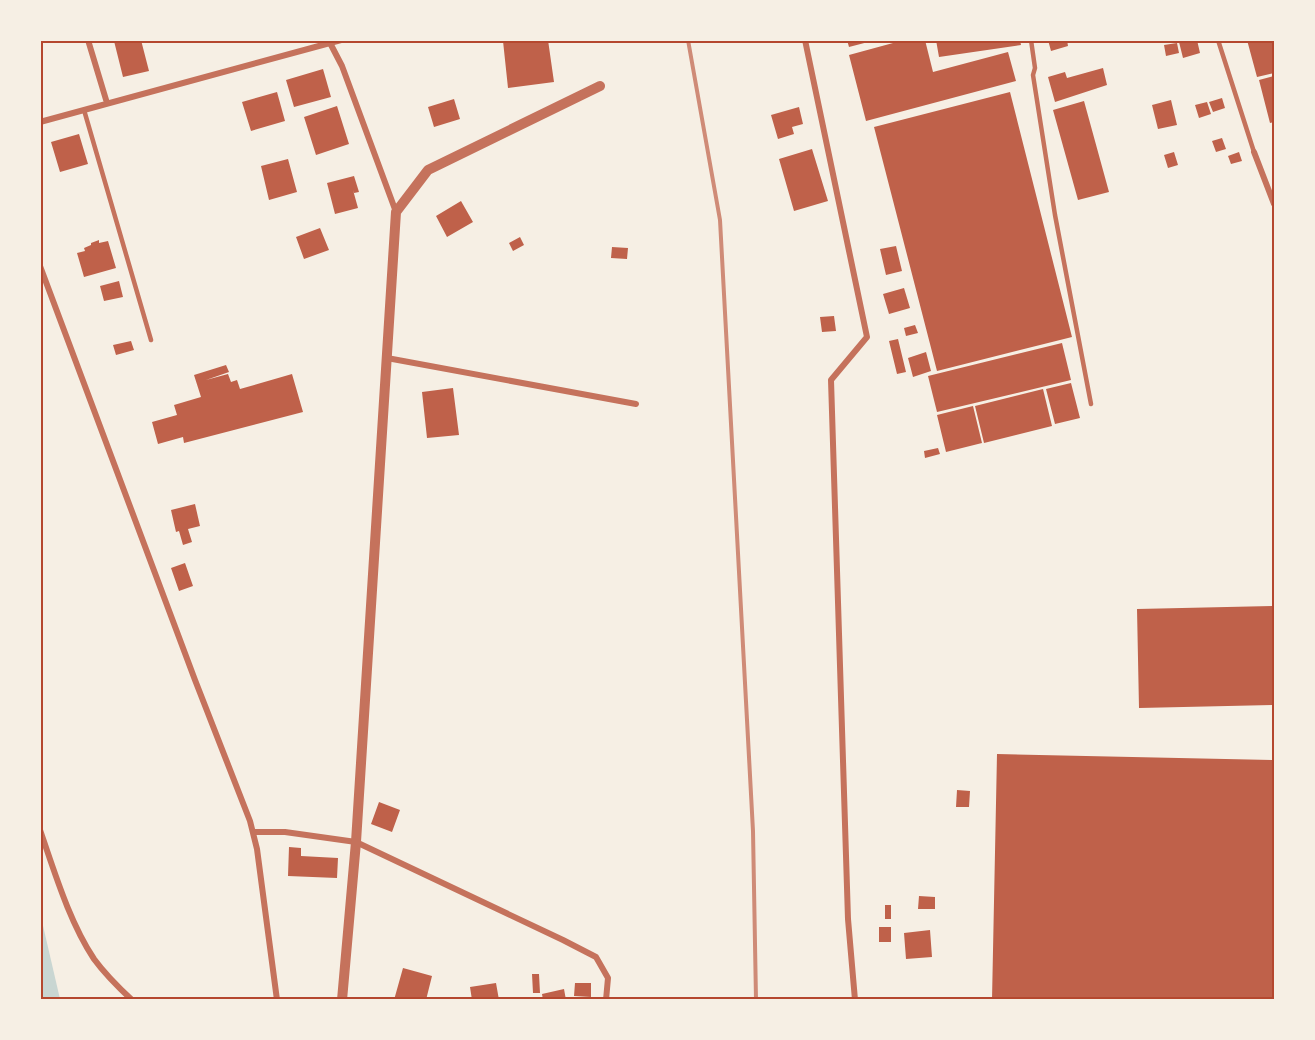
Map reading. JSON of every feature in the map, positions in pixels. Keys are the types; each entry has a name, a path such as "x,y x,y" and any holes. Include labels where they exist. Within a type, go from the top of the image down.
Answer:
{"street":[{"path":"88,40 107,103"},
{"path":"40,122 341,40"},
{"path":"805,40 867,337 831,380 848,919 855,999"},
{"path":"329,42 342,66 396,212 356,842 342,999"},
{"path":"396,212 428,170 600,86"},
{"path":"1254,152 1275,204"},
{"path":"40,266 254,832 277,999"},
{"path":"387,358 636,404"},
{"path":"40,830 72,917 93,958 108,977 132,999"},
{"path":"254,832 285,832 356,842 596,957 608,978 606,999"}],"lane":[{"path":"1031,40 1035,68 1033,75 1055,215 1091,404"},
{"path":"1218,40 1254,152"},
{"path":"84,110 151,340"}],"shaded area":[{"path":"41,917 60,999 41,999"}],"building":[{"path":"141,40 149,71 123,77 114,41"},
{"path":"548,40 554,82 508,88 503,41"},
{"path":"847,40 872,40 872,41 849,47"},
{"path":"904,40 925,40 933,72 1008,52 1016,81 866,121 849,55"},
{"path":"936,40 1020,40 1021,45 939,57"},
{"path":"1048,40 1067,40 1068,46 1051,51"},
{"path":"1197,40 1200,53 1183,58 1179,42"},
{"path":"1247,40 1274,40 1274,73 1257,77"},
{"path":"1177,43 1179,53 1166,56 1164,45"},
{"path":"1103,68 1107,85 1055,102 1048,77 1065,72 1067,78"},
{"path":"323,69 331,97 294,107 286,80"},
{"path":"1274,76 1274,122 1270,123 1259,80"},
{"path":"277,92 285,121 251,131 242,102"},
{"path":"1010,92 1072,337 937,371 874,127"},
{"path":"1222,98 1225,108 1213,112 1209,102"},
{"path":"454,99 460,119 434,127 428,107"},
{"path":"1171,100 1177,125 1158,129 1152,105"},
{"path":"1084,101 1109,192 1078,200 1053,110"},
{"path":"1207,102 1211,114 1199,118 1195,105"},
{"path":"337,106 349,144 316,155 304,117"},
{"path":"799,107 803,124 792,127 794,134 778,139 771,115"},
{"path":"79,134 88,164 60,172 51,142"},
{"path":"1222,138 1226,149 1216,152 1212,141"},
{"path":"812,149 828,201 794,211 779,159"},
{"path":"1174,152 1178,165 1168,168 1164,155"},
{"path":"1239,152 1242,161 1231,164 1228,156"},
{"path":"288,159 297,192 269,200 261,166"},
{"path":"354,176 359,192 354,193 353,190 358,208 335,214 327,183"},
{"path":"461,201 473,222 447,237 436,216"},
{"path":"320,228 329,250 304,259 296,237"},
{"path":"520,237 524,245 513,251 509,243"},
{"path":"99,240 99,243 108,241 116,268 84,277 77,253 85,251 84,248"},
{"path":"896,246 902,271 886,275 880,249"},
{"path":"612,247 628,248 627,259 611,258"},
{"path":"119,281 123,297 104,301 100,286"},
{"path":"904,288 910,308 889,314 883,294"},
{"path":"834,316 836,331 822,332 820,317"},
{"path":"915,325 918,333 906,336 904,328"},
{"path":"898,339 906,372 897,374 889,341"},
{"path":"131,341 134,350 116,355 113,345"},
{"path":"1062,343 1071,380 937,412 928,376"},
{"path":"926,352 931,371 913,377 908,358"},
{"path":"226,365 229,372 206,380 228,374 231,382 237,380 240,389 292,374 303,412 184,443 183,437 158,444 152,422 177,415 174,405 201,397 194,375"},
{"path":"1071,383 1080,418 1055,424 1046,389"},
{"path":"453,388 459,435 427,438 422,392"},
{"path":"1043,389 1052,426 984,443 975,406"},
{"path":"973,406 982,443 946,452 937,415"},
{"path":"938,448 940,454 925,458 924,451"},
{"path":"195,504 200,526 188,529 192,542 183,545 179,531 176,532 171,510"},
{"path":"185,563 193,586 179,591 171,568"},
{"path":"1274,606 1274,705 1139,708 1137,609"},
{"path":"997,754 1274,760 1274,1000 992,1000"},
{"path":"957,790 970,791 969,807 956,807"},
{"path":"379,802 400,810 392,832 371,824"},
{"path":"289,847 301,848 301,856 338,858 337,878 288,876"},
{"path":"919,896 935,897 935,909 918,909"},
{"path":"885,905 891,905 891,919 885,919"},
{"path":"879,927 891,927 891,942 879,942"},
{"path":"930,930 932,957 906,959 904,933"},
{"path":"403,968 432,976 426,1000 394,1000"},
{"path":"532,974 539,974 540,993 533,993"},
{"path":"496,983 499,1000 472,1000 470,987"},
{"path":"575,983 591,983 591,997 574,996"},
{"path":"564,989 566,1000 543,1000 542,994"}],"railway":[{"path":"688,40 720,220 753,831 756,1000"}]}
